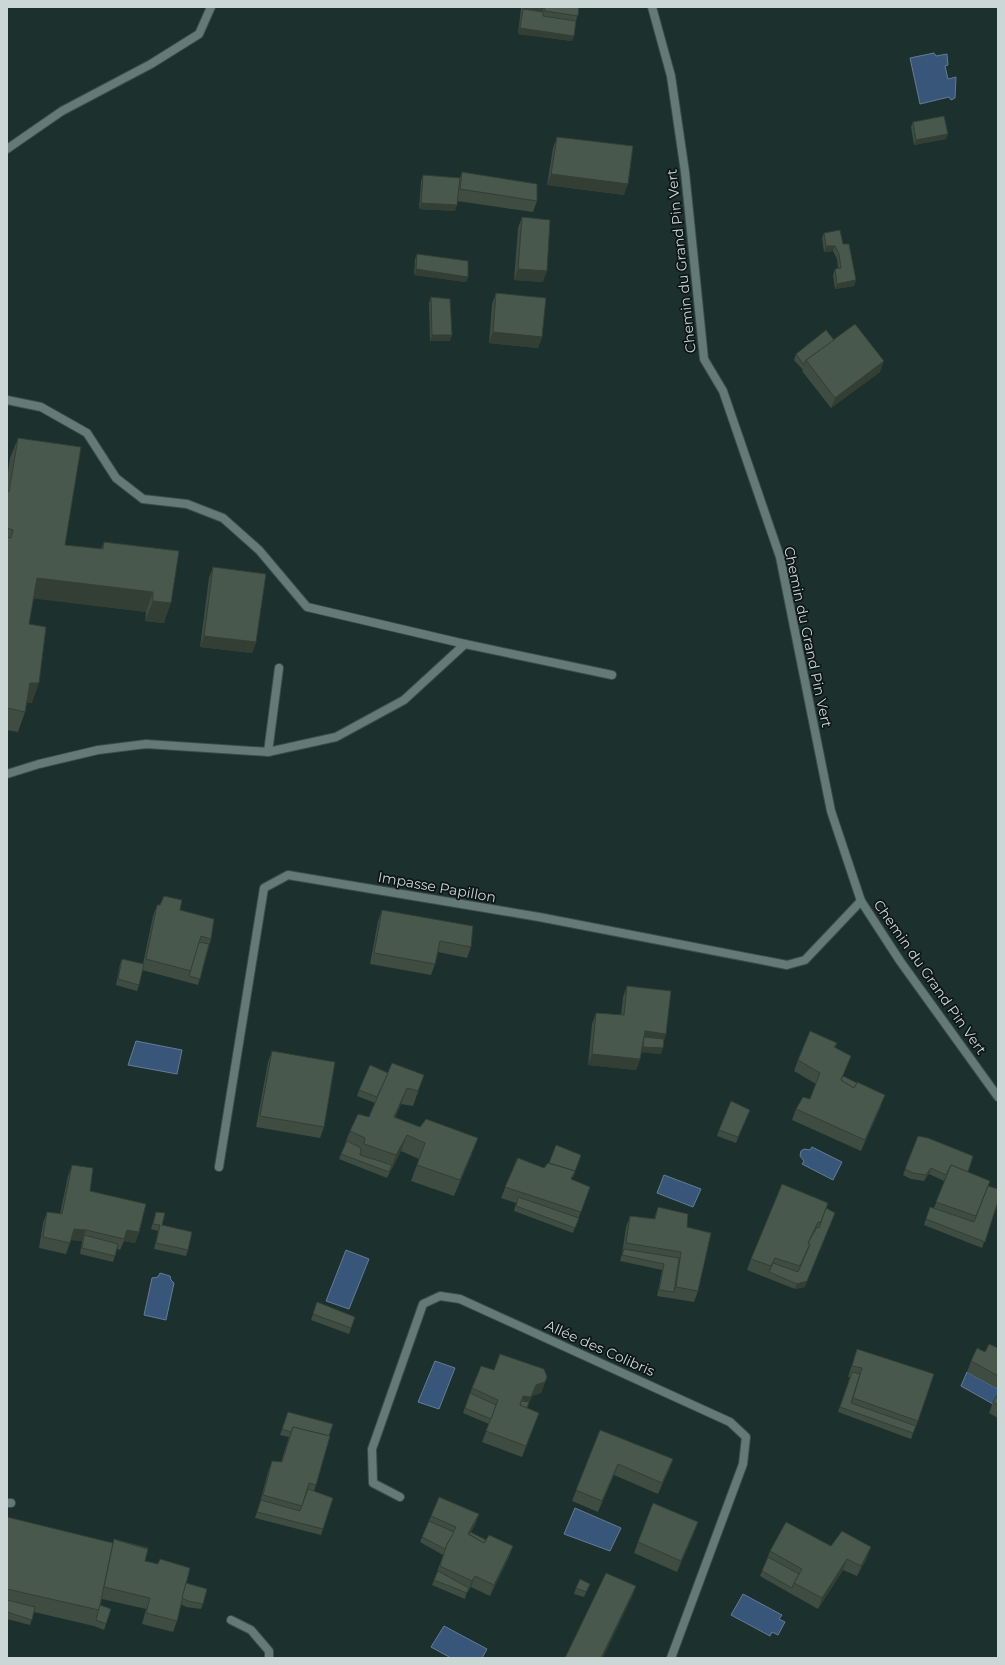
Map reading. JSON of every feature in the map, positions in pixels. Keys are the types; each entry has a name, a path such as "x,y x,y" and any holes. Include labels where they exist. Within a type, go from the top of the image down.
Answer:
{"street":[{"path":"7,149 62,111 151,64 198,34 211,7"},
{"name":"Chemin du Grand Pin Vert","path":"652,7 670,76 685,172 704,359 723,392 780,557 831,811 861,900 900,962 998,1097"},
{"path":"7,400 41,407 87,433 116,478 143,499 187,504 223,518 259,550 307,607 465,644 612,675"},
{"path":"7,774 39,764 98,750 146,744 268,752 336,737 404,700 465,644"},
{"path":"268,752 279,668"},
{"name":"Impasse Papillon","path":"219,1167 264,888 288,875 539,917 787,965 805,960 861,900"},
{"name":"Allée des Colibris","path":"400,1497 373,1483 372,1449 423,1304 440,1296 460,1299 730,1422 746,1437 744,1464 671,1658"},
{"path":"231,1620 251,1630 269,1651 269,1658"}],"water":[{"path":"934,53 936,56 947,54 948,65 945,66 948,79 956,77 955,98 951,100 949,97 920,104 910,58"},
{"path":"136,1041 182,1050 177,1074 128,1065"},
{"path":"812,1147 842,1162 833,1180 802,1164 804,1161 800,1156 801,1151 804,1149 810,1150"},
{"path":"664,1175 701,1189 693,1207 657,1193"},
{"path":"346,1250 369,1259 349,1309 326,1301"},
{"path":"160,1273 170,1276 174,1283 166,1320 144,1315 152,1278 158,1277"},
{"path":"435,1361 455,1368 439,1409 418,1402"},
{"path":"967,1372 998,1389 998,1396 993,1404 961,1386"},
{"path":"575,1508 621,1528 610,1551 564,1534"},
{"path":"743,1594 782,1615 779,1619 785,1622 778,1635 772,1632 770,1636 731,1615"},
{"path":"444,1626 487,1649 482,1658 451,1658 431,1647"}],"building":[{"path":"545,7 579,7 578,16 545,11"},
{"path":"523,9 543,12 543,16 576,21 574,36 520,28"},
{"path":"944,116 948,134 916,140 913,122"},
{"path":"557,137 633,146 628,184 551,174"},
{"path":"462,172 537,184 537,201 460,189"},
{"path":"423,175 460,178 457,205 421,203"},
{"path":"522,217 550,220 547,271 518,269"},
{"path":"840,230 843,244 849,244 856,280 837,284 835,269 841,268 839,254 835,246 826,246 824,233"},
{"path":"417,254 468,261 468,277 416,269"},
{"path":"496,293 546,298 542,337 493,332"},
{"path":"431,297 450,299 452,335 432,335"},
{"path":"855,324 884,361 835,398 806,360"},
{"path":"826,330 834,340 806,360 804,365 796,354"},
{"path":"18,438 81,447 65,545 103,549 104,542 179,551 171,603 153,601 153,592 37,578 29,624 46,627 39,683 30,683 25,712 7,708 7,537 11,538 13,530 7,528 7,491 9,492"},
{"path":"213,567 266,574 256,642 204,636"},
{"path":"164,896 182,900 180,910 214,919 211,939 201,936 191,971 146,959 157,905 160,905"},
{"path":"382,910 473,926 471,947 440,941 435,964 374,953"},
{"path":"199,942 209,944 200,979 189,976"},
{"path":"122,959 144,964 139,985 118,979"},
{"path":"627,986 671,991 666,1034 645,1031 640,1059 592,1054 596,1013 624,1015"},
{"path":"810,1031 837,1043 834,1047 851,1056 841,1080 854,1088 857,1082 885,1095 865,1140 796,1109 803,1097 810,1099 820,1073 798,1060"},
{"path":"644,1037 664,1039 663,1048 643,1047"},
{"path":"272,1051 335,1062 324,1127 260,1116"},
{"path":"392,1063 424,1075 418,1091 407,1088 394,1117 420,1127 426,1119 478,1138 460,1180 417,1165 425,1143 407,1135 396,1155 364,1144 365,1138 350,1131 358,1114 369,1117"},
{"path":"370,1065 388,1073 377,1097 359,1090"},
{"path":"843,1076 857,1083 854,1088 841,1080"},
{"path":"731,1101 750,1110 738,1137 719,1130"},
{"path":"918,1136 928,1138 973,1156 968,1172 951,1165 946,1175 931,1168 926,1175 913,1173 905,1169"},
{"path":"347,1141 361,1148 360,1155 392,1165 389,1172 341,1154"},
{"path":"556,1145 581,1155 573,1177 575,1171 549,1163"},
{"path":"518,1158 544,1168 548,1163 575,1171 571,1179 590,1187 581,1212 505,1187"},
{"path":"72,1165 93,1168 90,1191 146,1204 139,1232 127,1230 124,1239 86,1230 74,1229 70,1243 43,1237 47,1212 62,1214"},
{"path":"951,1165 990,1181 976,1216 936,1202"},
{"path":"782,1184 828,1203 821,1222 818,1222 808,1243 810,1244 800,1266 775,1258 771,1266 751,1259"},
{"path":"988,1186 998,1189 998,1201 985,1242 926,1219 930,1207 974,1222"},
{"path":"518,1197 579,1218 575,1228 516,1206"},
{"path":"658,1207 688,1214 687,1227 711,1233 698,1291 676,1287 681,1252 626,1243 630,1216 655,1219"},
{"path":"826,1208 835,1213 807,1281 797,1284 769,1272 773,1263 798,1272 810,1244 808,1243 817,1227 819,1228"},
{"path":"156,1212 165,1213 162,1225 192,1232 188,1250 156,1243 160,1225 153,1224"},
{"path":"84,1235 118,1244 115,1256 82,1248"},
{"path":"624,1249 679,1258 674,1292 659,1290 664,1264 622,1255"},
{"path":"317,1302 355,1317 351,1328 313,1314"},
{"path":"989,1344 998,1348 998,1376 971,1361 977,1348 985,1352"},
{"path":"857,1349 934,1374 918,1421 853,1398 862,1368 852,1366"},
{"path":"500,1354 544,1369 547,1377 545,1382 536,1385 531,1397 523,1396 520,1405 539,1413 526,1446 486,1431 498,1400 472,1388 481,1366 494,1370"},
{"path":"852,1372 860,1374 851,1403 916,1426 913,1433 840,1407"},
{"path":"470,1393 496,1405 491,1419 465,1408"},
{"path":"998,1394 998,1405 993,1402"},
{"path":"521,1401 529,1402 527,1408 520,1405"},
{"path":"288,1412 333,1424 329,1436 293,1427 291,1432 282,1429"},
{"path":"293,1427 330,1436 316,1485 309,1483 302,1506 263,1495 272,1461 282,1462"},
{"path":"600,1430 673,1459 662,1483 618,1464 602,1501 576,1490"},
{"path":"308,1489 333,1498 323,1529 257,1512 261,1500 300,1511"},
{"path":"439,1497 479,1514 468,1534 484,1543 489,1535 513,1546 494,1585 475,1576 472,1581 440,1566 447,1544 456,1527 431,1516"},
{"path":"653,1503 698,1522 681,1561 638,1542"},
{"path":"7,1517 113,1543 99,1610 7,1589"},
{"path":"429,1521 454,1532 445,1549 422,1537"},
{"path":"786,1522 831,1546 842,1531 871,1547 861,1566 847,1559 822,1598 794,1583 802,1569 770,1551"},
{"path":"470,1532 486,1540 484,1543 469,1534"},
{"path":"114,1539 148,1549 145,1561 158,1564 160,1559 190,1568 177,1621 146,1613 150,1598 104,1587"},
{"path":"117,1540 148,1548 148,1549"},
{"path":"768,1557 799,1574 792,1588 762,1571"},
{"path":"438,1571 469,1588 467,1593 434,1580"},
{"path":"606,1573 636,1586 601,1658 565,1658"},
{"path":"580,1579 590,1584 586,1592 576,1588"},
{"path":"186,1583 207,1589 203,1604 188,1601 182,1598"},
{"path":"7,1600 35,1607 32,1620 7,1612"},
{"path":"100,1605 111,1609 106,1624 96,1620"}]}
